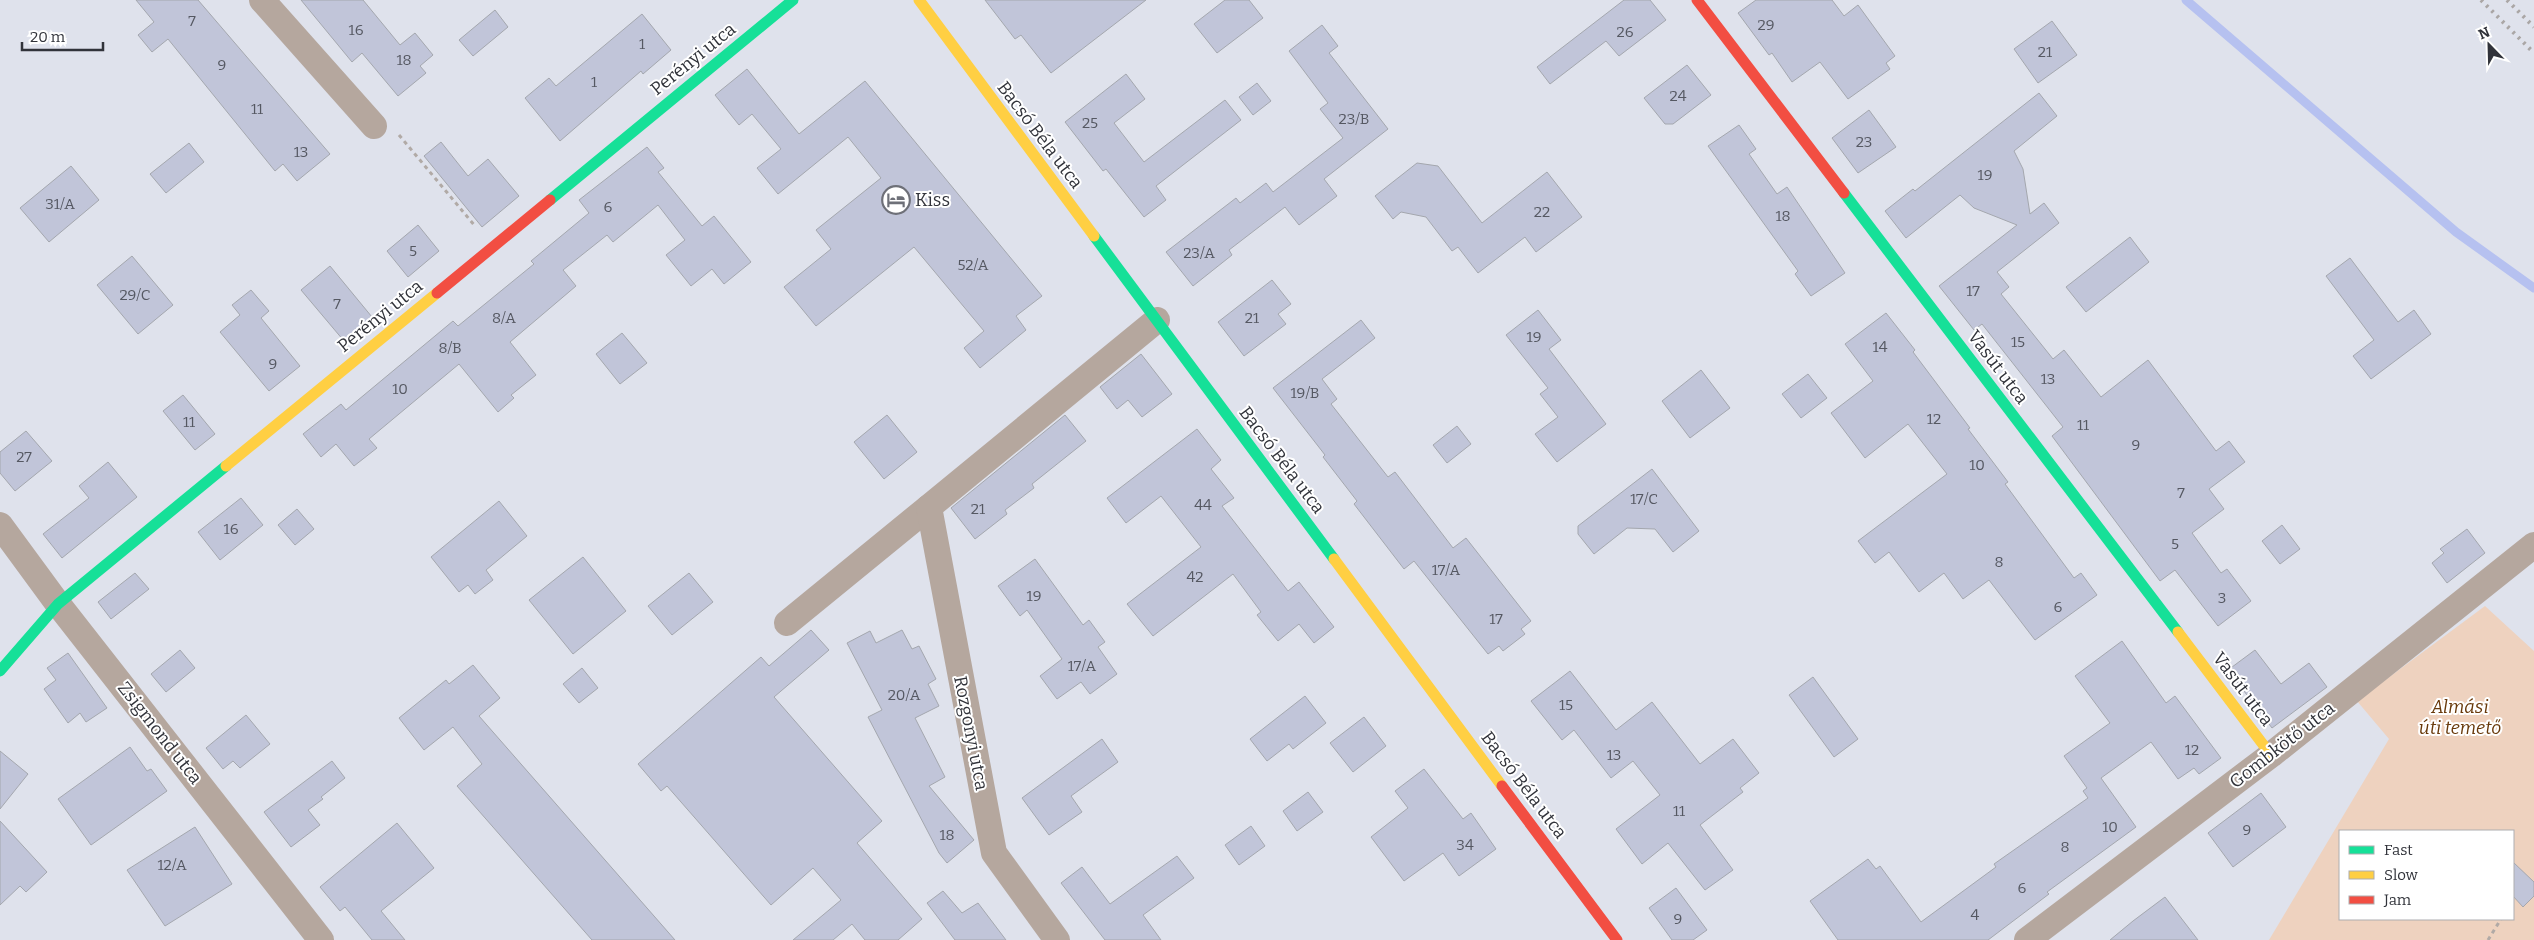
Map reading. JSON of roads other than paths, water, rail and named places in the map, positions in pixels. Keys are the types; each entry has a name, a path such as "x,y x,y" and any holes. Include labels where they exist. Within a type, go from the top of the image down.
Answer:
{"street":[{"path":"262,0 374,126"},
{"name":"Perényi utca","path":"0,671 58,604 793,0"},
{"name":"Bacsó Béla utca","path":"919,0 1617,940"},
{"name":"Vasút utca","path":"1697,0 2271,755"},
{"path":"787,623 1157,320"},
{"name":"Rozgonyi utca","path":"929,507 994,853 1057,940"},
{"name":"Zsigmond utca","path":"0,525 58,604 321,940"},
{"name":"Gombkötő utca","path":"2027,940 2271,755 2534,545"}],"waterway":[{"path":"2186,0 2456,232 2534,288"}],"railway":[{"path":"2481,0 2534,53"},
{"path":"2507,0 2534,27"}],"place":[{"name":"Kiss","path":"896,200"}],"park label":[{"name":"Almási úti temető","path":"2460,718"}]}
